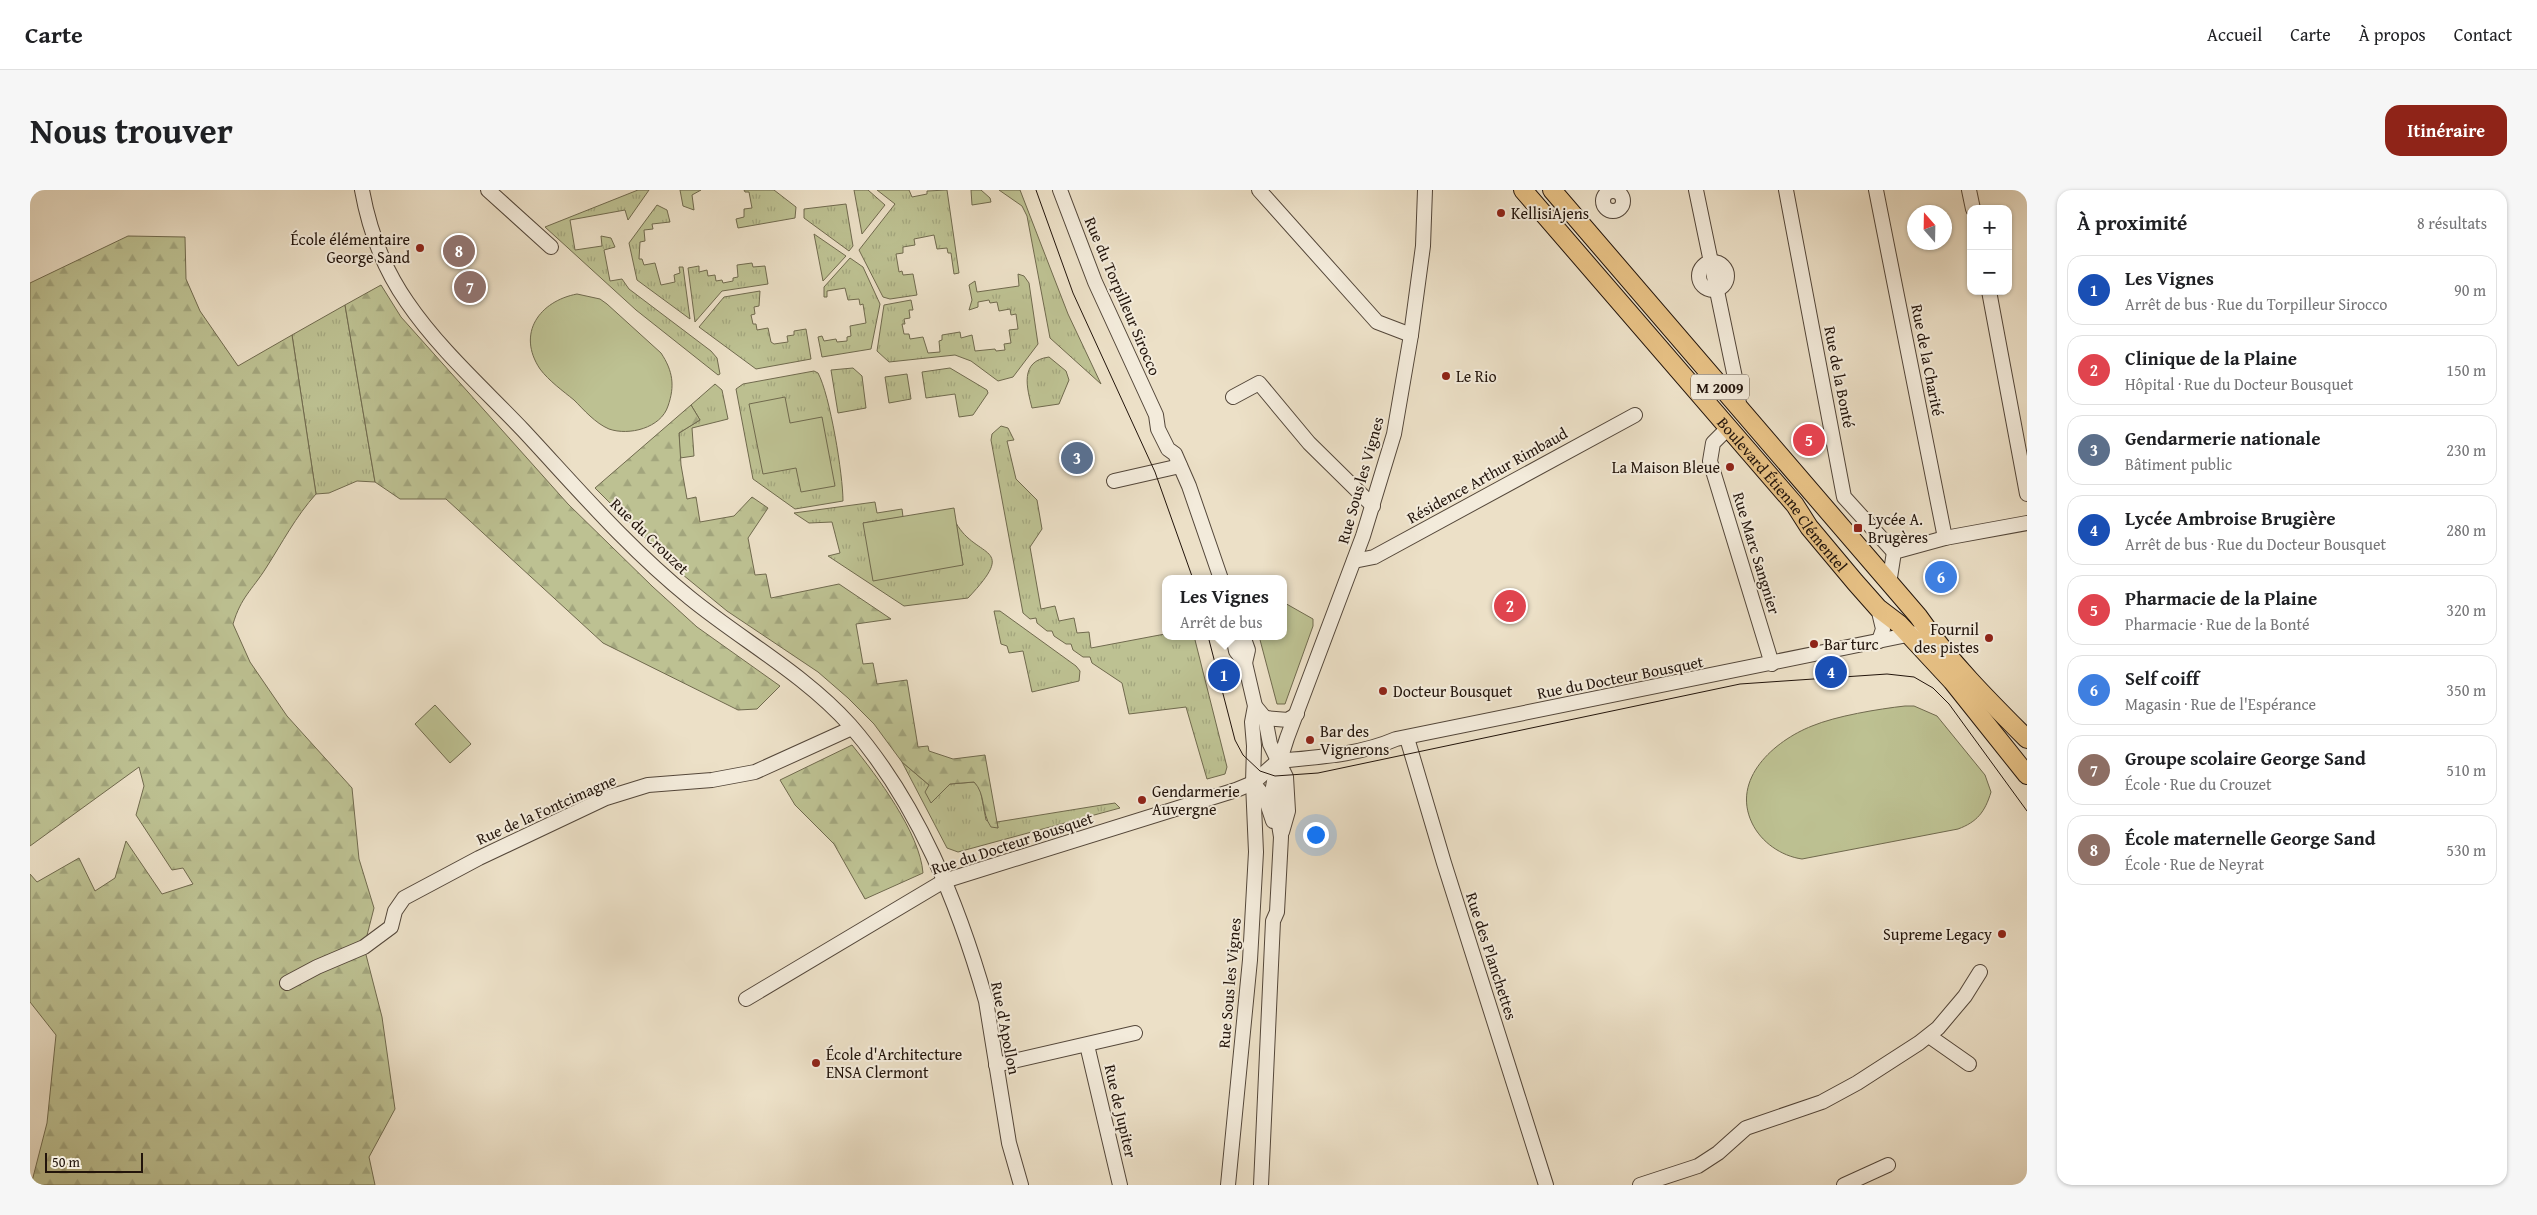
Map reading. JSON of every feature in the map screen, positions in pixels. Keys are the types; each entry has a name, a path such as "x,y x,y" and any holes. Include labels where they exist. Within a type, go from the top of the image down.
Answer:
{"main road":[{"name":"Boulevard Étienne Clémentel","path":"1523,190 1728,428 1878,608 1909,634 1952,681 2027,775"},
{"name":"Boulevard Étienne Clémentel","path":"1552,190 1930,633 1995,707 2027,739"}],"street":[{"name":"Rue du Crouzet","path":"362,190 385,264 407,301 440,343 658,571 736,634 804,682 828,702 852,728 896,788 914,818 944,881"},
{"path":"488,190 551,248"},
{"name":"Rue du Torpilleur Sirocco","path":"1060,190 1095,282 1156,415 1164,440 1168,449 1178,460 1220,575"},
{"path":"1259,190 1377,322 1411,335"},
{"path":"1696,190 1738,392 1739,408"},
{"name":"Rue de la Bonté","path":"1786,190 1844,497 1894,552"},
{"name":"Rue de la Charité","path":"1876,190 1945,538"},
{"path":"1973,191 1973,205"},
{"name":"Rue Sous les Vignes","path":"1228,1185 1254,908 1256,852 1253,783 1278,761 1373,506 1394,434 1411,335 1423,246 1425,194"},
{"path":"1989,295 2027,494"},
{"path":"1233,398 1259,383 1309,443 1373,506"},
{"name":"Résidence Arthur Rimbaud","path":"1354,561 1374,557 1635,415"},
{"name":"Rue Marc Sangnier","path":"1728,428 1713,443 1710,461 1772,664"},
{"path":"1114,481 1178,460"},
{"path":"1890,584 1894,552 1945,538 2027,523"},
{"path":"1878,608 1883,629 1879,641"},
{"path":"1909,634 1930,633"},
{"name":"Rue du Docteur Bousquet","path":"1278,761 1317,759 1380,746 1407,738 1772,664 1909,634"},
{"path":"1234,640 1236,651 1245,663"},
{"path":"1244,640 1248,650 1245,663 1254,706 1252,722 1254,746 1253,783 1260,788 1280,838"},
{"path":"1254,706 1266,718 1270,744 1286,777 1288,787 1288,810 1280,838 1276,912 1273,921 1261,1185"},
{"path":"1266,718 1288,720 1297,714"},
{"name":"Rue de la Fontcimagne","path":"286,983 317,966 364,947 391,927 395,910 404,898 412,893 479,858 606,798 648,785 712,780 755,772 852,728"},
{"name":"Rue des Planchettes","path":"1407,738 1441,854 1546,1185"},
{"name":"Rue du Docteur Bousquet","path":"746,999 944,881 1236,790 1253,783"},
{"name":"Rue d'Apollon","path":"944,881 986,1001 1009,1143 1021,1185"},
{"path":"1640,1185 1698,1166 1718,1153 1738,1133 1756,1124 1803,1109 1840,1093 1929,1036 1965,996 1980,972"},
{"path":"996,1065 1135,1034"},
{"path":"1929,1036 1969,1064"},
{"name":"Rue de Jupiter","path":"1087,1045 1120,1185"},
{"path":"1844,1185 1888,1165"}],"green space":[{"path":"638,190 649,190 628,220 625,210 570,220 575,250 602,246 601,236 611,238 615,247 604,250 610,281 622,279 629,289 711,351 717,358 720,374 718,375 636,310 545,227"},
{"path":"680,190 701,190 692,195 694,210 683,206"},
{"path":"744,190 774,190 796,207 795,218 738,228 736,219 744,217 744,209 752,208 749,192"},
{"path":"854,190 868,190 885,205 862,234"},
{"path":"877,190 909,190 912,197 927,194 927,191 947,190 959,273 954,274 951,253 948,253 947,248 937,249 934,235 914,239 915,245 903,247 903,253 896,254 899,272 902,271 903,275 913,274 917,295 890,299 883,297 859,250 895,204"},
{"path":"971,190 981,190 990,198 991,202 972,205"},
{"path":"999,190 1020,190 1068,314 1101,384 1050,338 1027,216 1022,206"},
{"path":"846,204 853,246 849,251 804,218 804,209"},
{"path":"657,205 667,210 670,222 652,224 653,229 644,230 645,241 640,242 639,259 642,259 644,265 655,263 661,285 675,282 674,275 680,273 679,267 683,267 690,319 637,280 629,243"},
{"path":"814,234 846,256 823,281"},
{"path":"128,236 185,237 186,279 200,311 238,366 292,335 316,494 296,520 266,568 243,600 233,624 250,662 287,716 352,788 359,859 374,908 364,947 382,1017 395,1109 369,1157 375,1185 31,1185 47,1123 56,1035 30,1002 30,874 37,882 79,858 95,891 115,878 126,841 162,894 193,884 183,868 172,870 136,815 144,786 139,767 30,846 30,283"},
{"path":"850,258 863,267 880,304 871,349 822,357 818,337 822,336 824,341 836,339 837,342 847,341 847,337 851,336 850,326 866,323 863,304 860,305 859,299 848,300 845,288 827,291 827,297 824,297 824,287"},
{"path":"752,263 753,267 765,266 768,284 722,291 695,322 688,268 699,266 699,272 707,270 708,276 715,275 716,281 722,280 723,283 733,281 733,278 738,277 737,265"},
{"path":"1018,274 1024,276 1029,283 1038,344 1013,377 998,381 971,361 955,355 889,362 877,351 884,305 911,300 913,310 909,310 910,318 904,319 905,324 902,324 904,334 909,334 910,339 923,337 928,353 940,352 939,341 942,340 942,335 960,332 961,338 972,335 975,351 1005,350 1004,344 1011,343 1009,330 1018,329 1016,314 1011,315 1010,309 999,311 997,302 990,303 989,300 978,302 978,307 969,310 972,300 969,285 975,281 977,292 1019,286"},
{"path":"381,285 401,317 568,504 697,627 780,686 757,709 738,710 603,643 446,499 400,499 375,482 345,305"},
{"path":"760,291 759,306 754,307 755,314 751,315 757,330 768,328 771,342 774,344 788,342 787,336 794,335 794,331 806,329 811,359 756,369 699,327 724,297"},
{"path":"577,294 600,299 661,353 672,379 672,392 664,414 652,425 635,431 609,429 590,416 540,369 533,356 530,343 531,331 543,311 564,298"},
{"path":"345,305 375,482 357,481 329,493 316,494 292,335"},
{"path":"1049,357 1066,371 1069,380 1059,404 1032,408 1027,384 1029,370 1039,360"},
{"path":"853,368 862,376 866,408 838,413 831,370"},
{"path":"950,368 987,390 988,393 973,415 959,417 955,394 926,398 922,372"},
{"path":"814,371 818,373 823,384 831,416 843,501 795,509 753,479 736,389 743,384"},
{"path":"907,374 911,399 889,403 885,377"},
{"path":"715,384 722,390 728,419 692,428 694,456 680,458 679,433 700,420 691,405"},
{"path":"785,397 790,423 822,417 835,486 801,492 796,468 763,474 749,404"},
{"path":"691,405 700,420 679,433 681,465 687,499 696,497 700,522 734,516 752,497 768,508 748,538 755,575 766,574 771,598 839,584 891,619 856,624 863,664 873,663 877,684 907,680 918,747 928,746 929,751 953,759 985,755 998,828 991,827 988,822 980,792 974,782 950,784 931,803 925,792 929,785 902,762 874,724 848,698 818,672 727,611 677,570 595,488"},
{"path":"1001,426 1008,428 1014,440 1007,441 1016,479 1037,500 1042,529 1030,547 1041,609 1055,606 1059,621 1074,618 1077,633 1089,632 1091,648 1162,635 1162,640 1195,640 1227,767 1225,774 1207,779 1186,707 1129,714 1122,683 1092,663 1090,657 1083,657 1073,650 1071,644 1066,644 1054,636 1052,631 1047,631 1037,623 1036,618 1030,619 1023,613 991,440 992,434"},
{"path":"875,502 877,513 902,509 903,517 863,523 963,565 956,523 965,535 989,554 992,560 991,569 968,598 904,606 828,556 840,553 832,522 809,523 794,513"},
{"path":"954,508 963,565 873,581 863,523"},
{"path":"1287,604 1313,619 1313,626 1285,704 1277,704 1260,640 1287,640"},
{"path":"994,611 1000,611 1076,666 1080,671 1079,681 1032,692 1023,651 1009,653 1007,646 1001,644"},
{"path":"435,705 471,744 450,763 415,724"},
{"path":"1914,706 1937,716 1985,775 1991,792 1983,811 1975,819 1958,829 1802,859 1787,855 1766,842 1752,823 1747,807 1747,791 1752,777 1760,764 1771,752 1784,741 1822,722 1857,713"},
{"path":"852,745 885,789 906,823 920,857 923,873 865,899 834,844 795,805 780,780"},
{"path":"902,762 929,785 942,791 950,784 974,782 980,788 986,820 998,828 997,822 1115,803 1120,808 958,852 947,848"}],"tram line":[{"path":"1036,190 1073,293 1155,472 1192,575"},
{"path":"1209,640 1235,740 1243,755 1260,771 1275,776 1318,773 1740,684 1887,674 1914,677 1933,688 1949,704 2027,811"}],"place":[{"name":"KellisiAjens","path":"1501,213"},
{"name":"École élémentaire George Sand","path":"420,248"},
{"name":"École maternelle George Sand","path":"459,251"},
{"name":"Groupe scolaire George Sand","path":"470,287"},
{"name":"Le Rio","path":"1446,376"},
{"name":"Pharmacie de la Plaine","path":"1809,440"},
{"name":"Gendarmerie nationale","path":"1077,458"},
{"name":"La Maison Bleue","path":"1730,467"},
{"name":"Lycée A. Brugères","path":"1858,528"},
{"name":"Self coiff","path":"1941,577"},
{"name":"Clinique de la Plaine","path":"1510,606"},
{"name":"Fournil des pistes","path":"1989,638"},
{"name":"Bar turc","path":"1814,644"},
{"name":"Lycée Ambroise Brugière","path":"1831,672"},
{"name":"Les Vignes","path":"1224,675"},
{"name":"Docteur Bousquet","path":"1383,691"},
{"name":"Bar des Vignerons","path":"1310,740"},
{"name":"Gendarmerie Auvergne","path":"1142,800"},
{"name":"Supreme Legacy","path":"2002,934"},
{"name":"École d'Architecture ENSA Clermont","path":"816,1063"}]}
